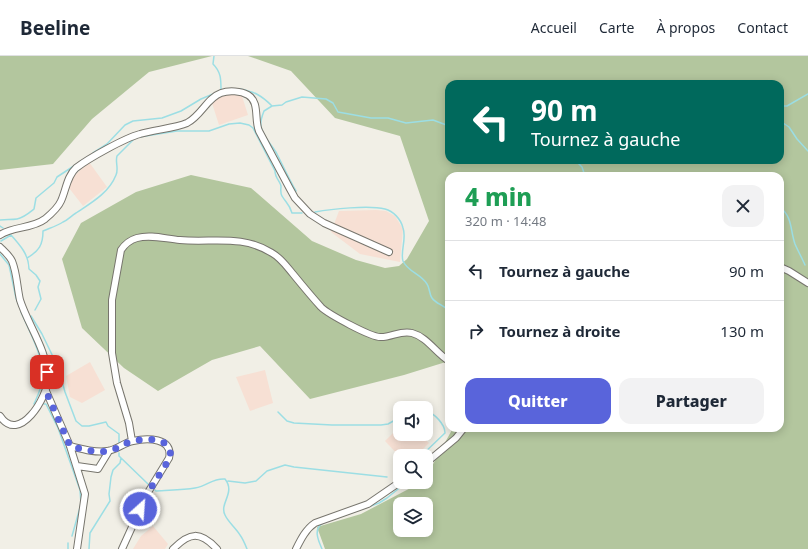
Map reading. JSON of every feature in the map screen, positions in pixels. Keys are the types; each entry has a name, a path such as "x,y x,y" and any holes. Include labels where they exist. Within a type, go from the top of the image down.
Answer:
{"street":[{"path":"0,235 8,231 38,223 54,211 62,200 72,173 82,164 135,136 189,122 219,94 231,91 245,94 252,99 256,106 257,125 259,131 284,180 295,198 306,210 320,222 389,252"},
{"path":"132,441 129,423 117,383 113,363 111,311 120,253 127,243 138,237 181,240 244,241 260,247 271,252 280,259 320,307 328,313 372,336 381,338 402,332 416,334 428,342 445,358"},
{"path":"0,247 8,255 14,266 20,299 43,357 48,377 46,391 34,412 24,422 10,424 5,422 0,416"},
{"path":"784,269 808,283"},
{"path":"46,391 70,446 85,497 77,549"},
{"path":"433,457 456,438 461,432"},
{"path":"70,446 97,451 109,451 120,448 132,441 161,441 167,445 170,454 167,463 147,494 122,549"},
{"path":"77,466 98,469 109,451"},
{"path":"296,549 308,528 315,523 368,504 393,487"},
{"path":"173,549 188,537 196,536 208,540 217,549"}],"shaded area":[{"path":"228,94 242,96 248,115 219,125 212,103 223,95"},
{"path":"89,162 107,187 83,206 69,188 73,177"},
{"path":"339,211 386,211 395,216 403,229 400,262 360,254 331,232"},
{"path":"90,362 105,390 82,403 70,397 66,376"},
{"path":"265,370 273,403 250,411 236,377"},
{"path":"393,433 393,441 427,441 429,443 423,449 393,450 385,441"},
{"path":"153,526 168,544 165,549 133,549 141,536"}],"green space":[{"path":"0,56 212,56 149,72 92,119 53,164 0,170"},
{"path":"248,56 808,56 808,549 325,549 317,527 361,514 393,497 393,537 433,537 433,497 393,497 409,489 433,489 433,464 451,432 784,432 784,172 445,172 445,362 404,375 310,399 260,346 212,360 158,391 124,368 82,328 62,259 81,223 136,192 191,175 251,188 312,241 356,260 385,268 399,266 407,259 429,221 400,136 335,118 291,71"}],"waterway":[{"path":"214,56 213,64 218,70 220,76 221,90"},
{"path":"240,89 258,94 272,106 282,105 286,102 302,97 326,99 333,103 338,112 371,118 388,118 406,123 433,120 445,124"},
{"path":"93,153 107,144 125,125 133,121 162,118 181,111 201,99 213,94"},
{"path":"784,106 787,106 808,94"},
{"path":"272,106 264,111 261,127 296,191"},
{"path":"139,137 177,131 209,131 229,124 240,123 249,125 253,128 275,171 281,186 281,195 289,205 292,213 302,213"},
{"path":"784,124 789,127 808,151"},
{"path":"27,258 35,253 40,247 43,231 66,220 99,197 109,187 117,173 117,156 134,139"},
{"path":"0,220 17,219 28,214 34,209 36,198 54,183 57,177 86,158"},
{"path":"579,164 584,172"},
{"path":"315,212 370,207 385,209 394,214 399,219 404,232 402,257 405,265 424,281 428,286 434,300 445,307"},
{"path":"784,211 789,220 795,244 805,265"},
{"path":"1,241 11,235 21,246 26,255 29,269 40,281 38,287 41,299 35,310"},
{"path":"0,254 9,265 16,298 20,308"},
{"path":"21,312 35,344 43,370 42,384 34,404"},
{"path":"31,316 42,334 58,367 65,392 76,421 82,426 106,422 108,426 119,434 119,443"},
{"path":"44,404 46,404 58,428 80,490 81,504 72,536"},
{"path":"278,412 287,421 294,423 381,425 393,421"},
{"path":"428,449 445,433 443,426 433,415"},
{"path":"119,453 119,456 148,484"},
{"path":"89,549 90,533 110,501 109,494 111,477 113,470 120,463 121,458"},
{"path":"228,481 245,483 256,481 267,471 285,465 387,477"},
{"path":"155,490 180,490 195,488 213,481 225,479 229,489 224,506 225,515 241,537 247,549"},
{"path":"334,519 379,503 398,489"},
{"path":"322,549 317,531 323,523"},
{"path":"68,543 68,549"}],"route":[{"path":"47,372 48,383 46,391 70,446 102,452 115,450 132,441 140,440 161,441 167,445 170,452 170,458 147,494 140,509"}]}
